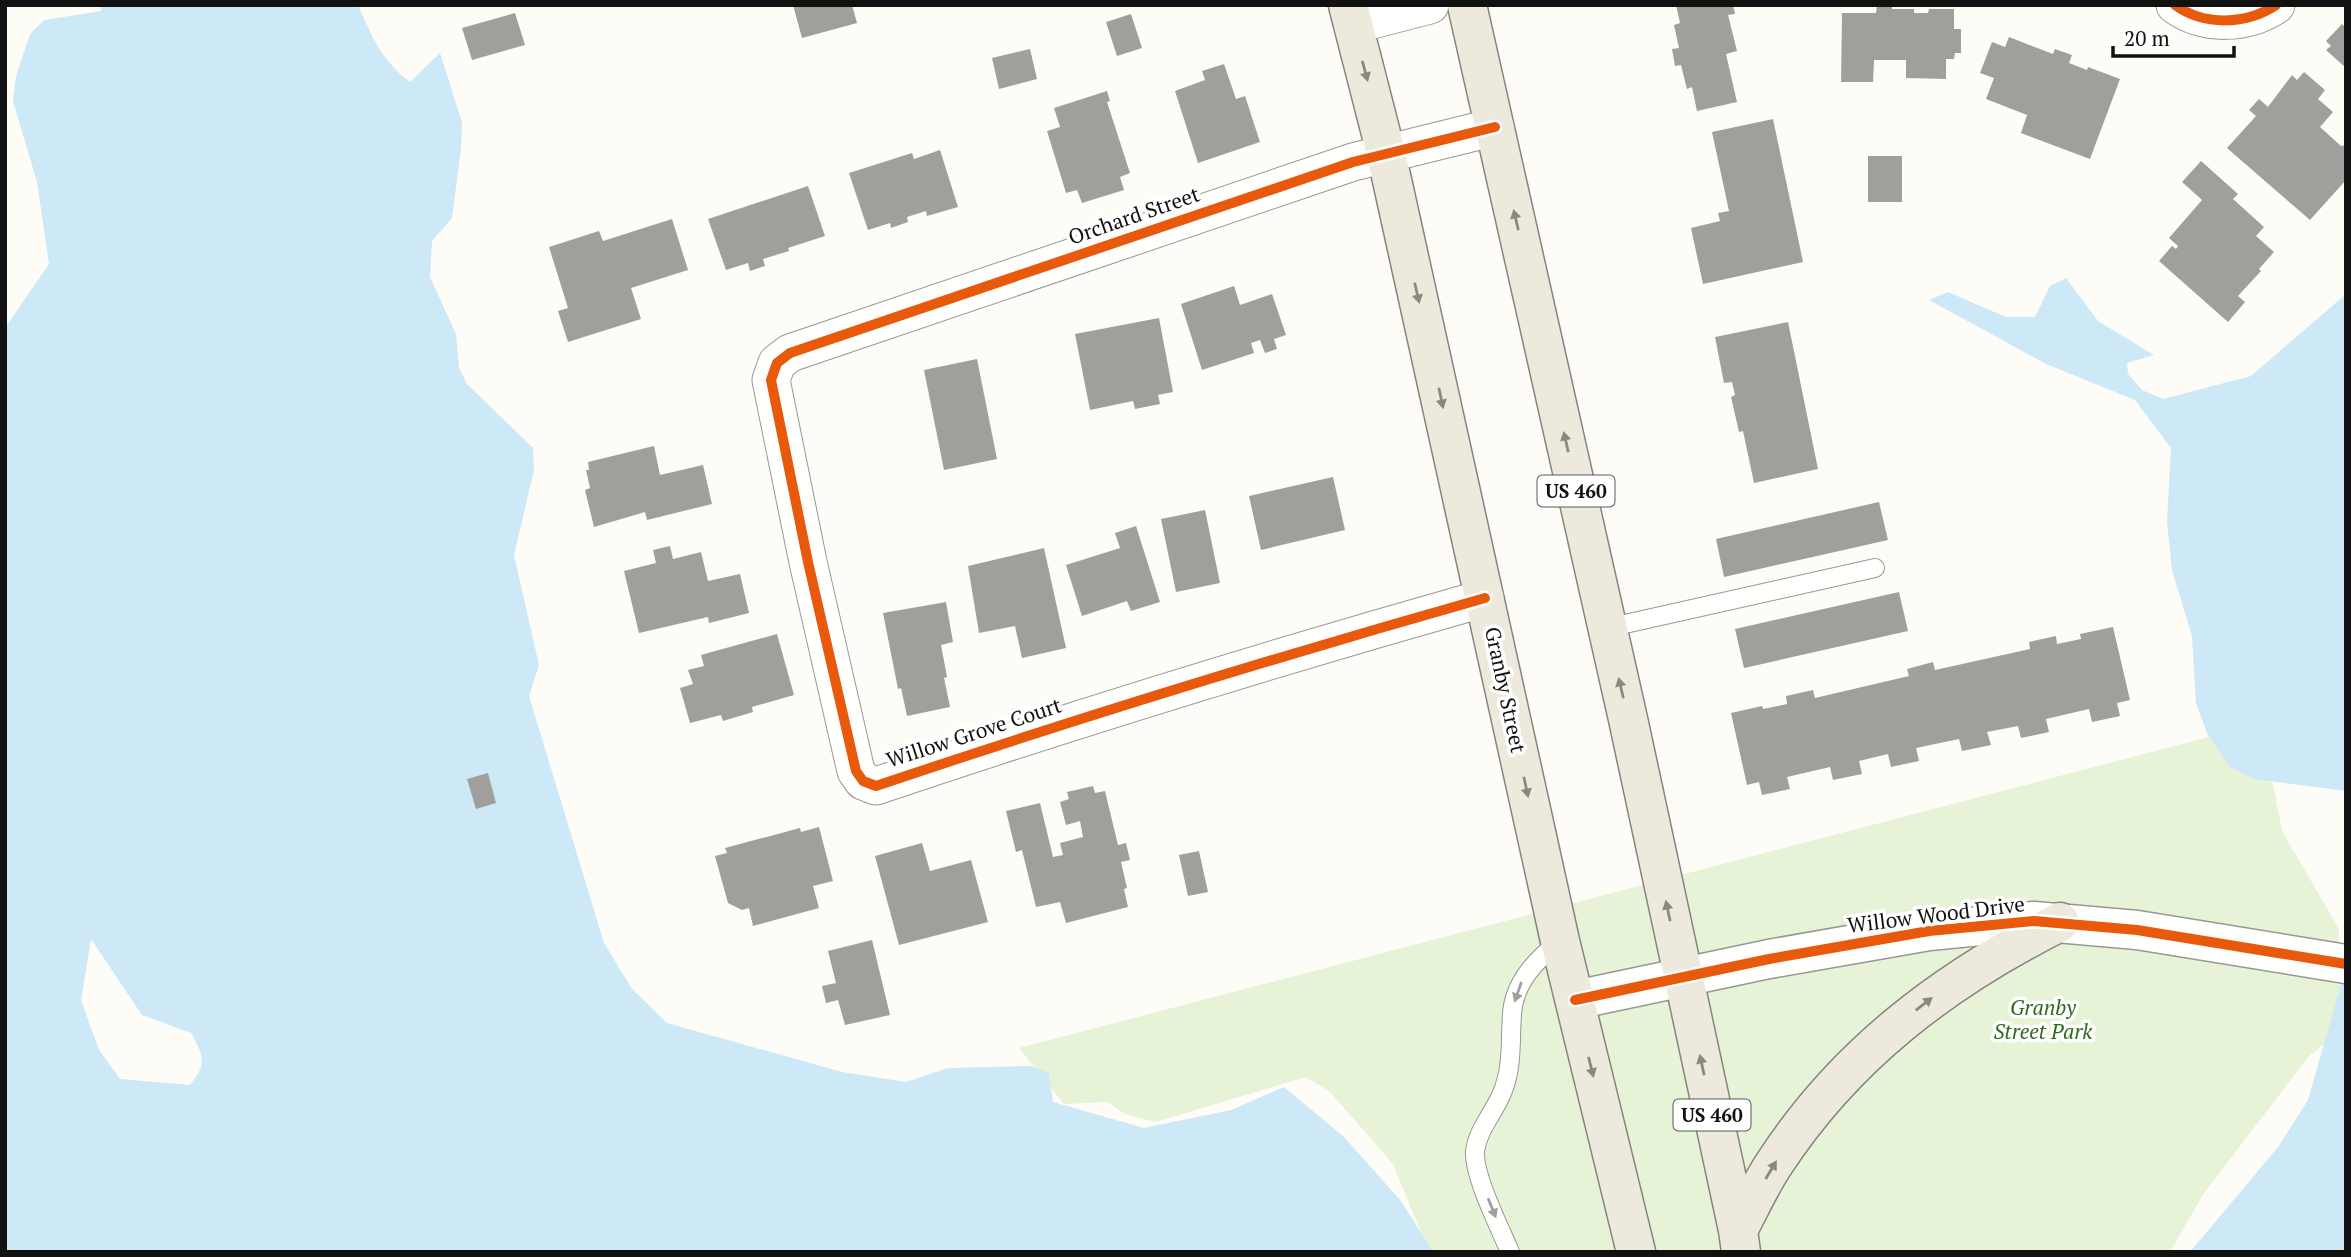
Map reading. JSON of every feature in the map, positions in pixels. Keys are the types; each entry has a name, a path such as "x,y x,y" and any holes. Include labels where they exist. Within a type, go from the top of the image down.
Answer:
{"main road":[{"name":"US 460","path":"1467,5 1607,628 1739,1241"},
{"name":"Granby Street","path":"1350,15 1387,153 1560,941 1636,1252"},
{"path":"1739,1241 1773,1164 1817,1105 1868,1050 1927,1001 2014,945 2060,922"}],"street":[{"path":"1350,15 1430,5"},
{"path":"2175,5 2186,13 2215,21 2240,20 2264,13 2276,5"},
{"name":"Orchard Street","path":"790,353 1353,162 1495,127"},
{"name":"Willow Grove Court","path":"790,353 777,363 771,380 808,562 856,771 863,781 876,786 1030,734 1289,654 1485,598"},
{"name":"Willow Wood Drive","path":"1575,1000 1769,959 1929,931 2034,921 2137,930 2346,964"}],"lane":[{"path":"1607,628 1875,568"},
{"path":"1510,1252 1477,1171 1475,1151 1482,1128 1502,1093 1512,1055 1512,1011 1521,983 1537,959 1560,941"}],"green space":[{"name":"Granby Street Park","path":"2228,732 2273,784 2282,831 2339,929 2340,991 2327,1042 2309,1056 2204,1193 2170,1252 1429,1252 1393,1164 1330,1092 1306,1077 1155,1122 1125,1114 1107,1102 1064,1104 1019,1048"}],"water":[{"path":"100,5 358,5 385,57 410,82 440,53 462,122 461,149 452,218 432,241 430,277 456,334 459,368 467,384 533,448 534,470 514,555 539,665 529,696 604,943 632,989 667,1023 842,1072 906,1082 948,1068 1031,1066 1049,1073 1053,1102 1144,1128 1231,1110 1284,1087 1344,1137 1401,1201 1433,1252 5,1252 5,328 49,264 37,182 13,101 16,76 30,34 44,20 101,11","holes":["91,939 142,1015 191,1033 202,1060 190,1085 120,1079 99,1050 81,1000"]},
{"path":"2066,278 2098,321 2154,355 2127,363 2128,374 2142,390 2163,399 2251,376 2346,294 2346,791 2254,779 2230,767 2207,733 2196,703 2192,636 2172,570 2167,522 2171,448 2135,400 2046,364 1929,300 1948,292 2006,317 2035,317 2050,286"},
{"path":"2346,966 2346,1252 2190,1252 2278,1147 2308,1100"}],"building":[{"path":"793,5 852,5 857,23 802,38"},
{"path":"1676,5 1733,5 1735,14 1728,15 1737,51 1726,54 1737,102 1697,111 1692,87 1687,89 1681,65 1675,66 1672,49 1679,48 1674,25 1680,23"},
{"path":"1877,5 1892,5 1892,9 1914,9 1914,13 1928,13 1929,9 1954,9 1954,29 1961,29 1961,53 1955,53 1954,59 1946,59 1946,79 1906,78 1906,60 1874,60 1873,82 1841,82 1842,13 1876,13"},
{"path":"515,13 525,45 472,60 462,28"},
{"path":"1131,14 1142,48 1117,56 1106,22"},
{"path":"2342,24 2346,28 2346,68 2326,50 2331,46 2326,41"},
{"path":"2009,37 2053,54 2055,49 2072,55 2069,63 2120,79 2090,159 2021,133 2027,115 1986,99 1994,78 1980,73 1992,42 2005,47"},
{"path":"1030,49 1037,79 999,89 992,58"},
{"path":"1224,64 1236,99 1245,96 1260,142 1198,163 1175,91 1205,80 1202,71"},
{"path":"2304,72 2325,90 2318,99 2333,112 2320,127 2341,146 2346,145 2346,180 2310,220 2227,148 2256,116 2249,110 2259,99 2268,107 2292,75 2297,80"},
{"path":"1107,91 1110,101 1107,102 1130,173 1120,177 1124,190 1082,203 1077,190 1066,193 1047,131 1060,127 1054,108"},
{"path":"1773,119 1803,262 1703,284 1691,228 1720,221 1718,213 1729,211 1712,132"},
{"path":"940,150 958,207 927,216 926,211 907,217 908,222 891,228 890,223 868,230 849,173 912,153 914,159"},
{"path":"1868,156 1902,156 1902,202 1868,202"},
{"path":"2201,161 2238,194 2233,199 2264,227 2256,236 2274,252 2238,296 2245,302 2228,322 2159,261 2172,246 2176,249 2178,246 2169,238 2202,200 2182,182"},
{"path":"808,186 825,236 763,259 765,266 750,271 748,263 726,270 708,219"},
{"path":"672,219 688,270 631,288 641,319 568,342 558,311 568,308 549,247 599,231 603,241"},
{"path":"1234,286 1240,305 1272,294 1286,335 1274,339 1277,349 1265,353 1260,340 1251,343 1254,353 1202,370 1181,304"},
{"path":"1159,318 1173,392 1158,395 1160,404 1135,409 1133,401 1090,410 1075,334"},
{"path":"1788,322 1818,469 1754,483 1743,431 1739,432 1731,397 1735,395 1732,382 1724,383 1715,337"},
{"path":"977,359 997,459 944,470 924,370"},
{"path":"654,446 660,475 703,465 712,504 647,520 645,512 594,527 585,490 590,488 586,470 589,470 588,462"},
{"path":"1333,477 1345,530 1261,550 1249,496"},
{"path":"1879,502 1888,540 1724,577 1716,539"},
{"path":"1205,510 1220,583 1176,592 1161,519"},
{"path":"1136,526 1160,602 1131,611 1127,601 1082,616 1066,565 1120,548 1115,533"},
{"path":"670,546 673,559 701,552 708,581 740,574 749,613 709,623 708,617 639,633 624,571 656,563 653,550"},
{"path":"1044,548 1066,648 1022,658 1015,626 979,633 968,566"},
{"path":"1899,592 1908,631 1744,668 1735,629"},
{"path":"946,602 953,642 941,645 950,707 907,716 901,688 898,689 883,613"},
{"path":"2113,627 2130,700 2117,703 2120,716 2092,722 2089,709 2046,719 2049,732 2021,738 2018,726 1987,732 1991,745 1962,751 1959,739 1916,748 1919,761 1891,767 1888,754 1859,761 1862,774 1833,780 1830,767 1787,777 1790,789 1762,795 1759,782 1747,785 1731,713 1787,704 1786,696 1813,690 1815,698 1909,676 1907,669 1933,662 1935,670 2030,649 2029,642 2056,636 2057,644 2081,639 2080,634"},
{"path":"777,634 794,695 752,707 753,712 723,721 721,715 690,723 680,688 693,684 688,670 704,666 701,655"},
{"path":"488,773 496,803 476,809 467,779"},
{"path":"1093,786 1095,793 1105,791 1118,845 1126,843 1130,860 1121,862 1128,907 1066,923 1060,902 1036,907 1022,850 1016,852 1006,811 1040,803 1053,857 1063,855 1060,843 1083,837 1080,821 1066,825 1060,802 1069,799 1067,792"},
{"path":"819,827 833,881 813,886 819,908 753,926 749,908 742,910 728,903 715,856 727,853 725,848 800,828 801,832"},
{"path":"922,843 930,871 971,860 988,922 899,945 875,856"},
{"path":"1199,851 1208,892 1188,896 1179,855"},
{"path":"872,940 890,1015 845,1025 838,1000 826,1003 822,986 836,983 828,951"}],"cycle path":[{"path":"2175,5 2186,12 2212,20 2252,16 2276,5"},
{"path":"1485,598 1179,688 876,786 863,781 856,771 808,562 771,380 777,363 790,353 1353,162 1495,127"},
{"path":"1575,1000 1769,959 1929,931 2034,921 2137,930 2346,964"}]}
